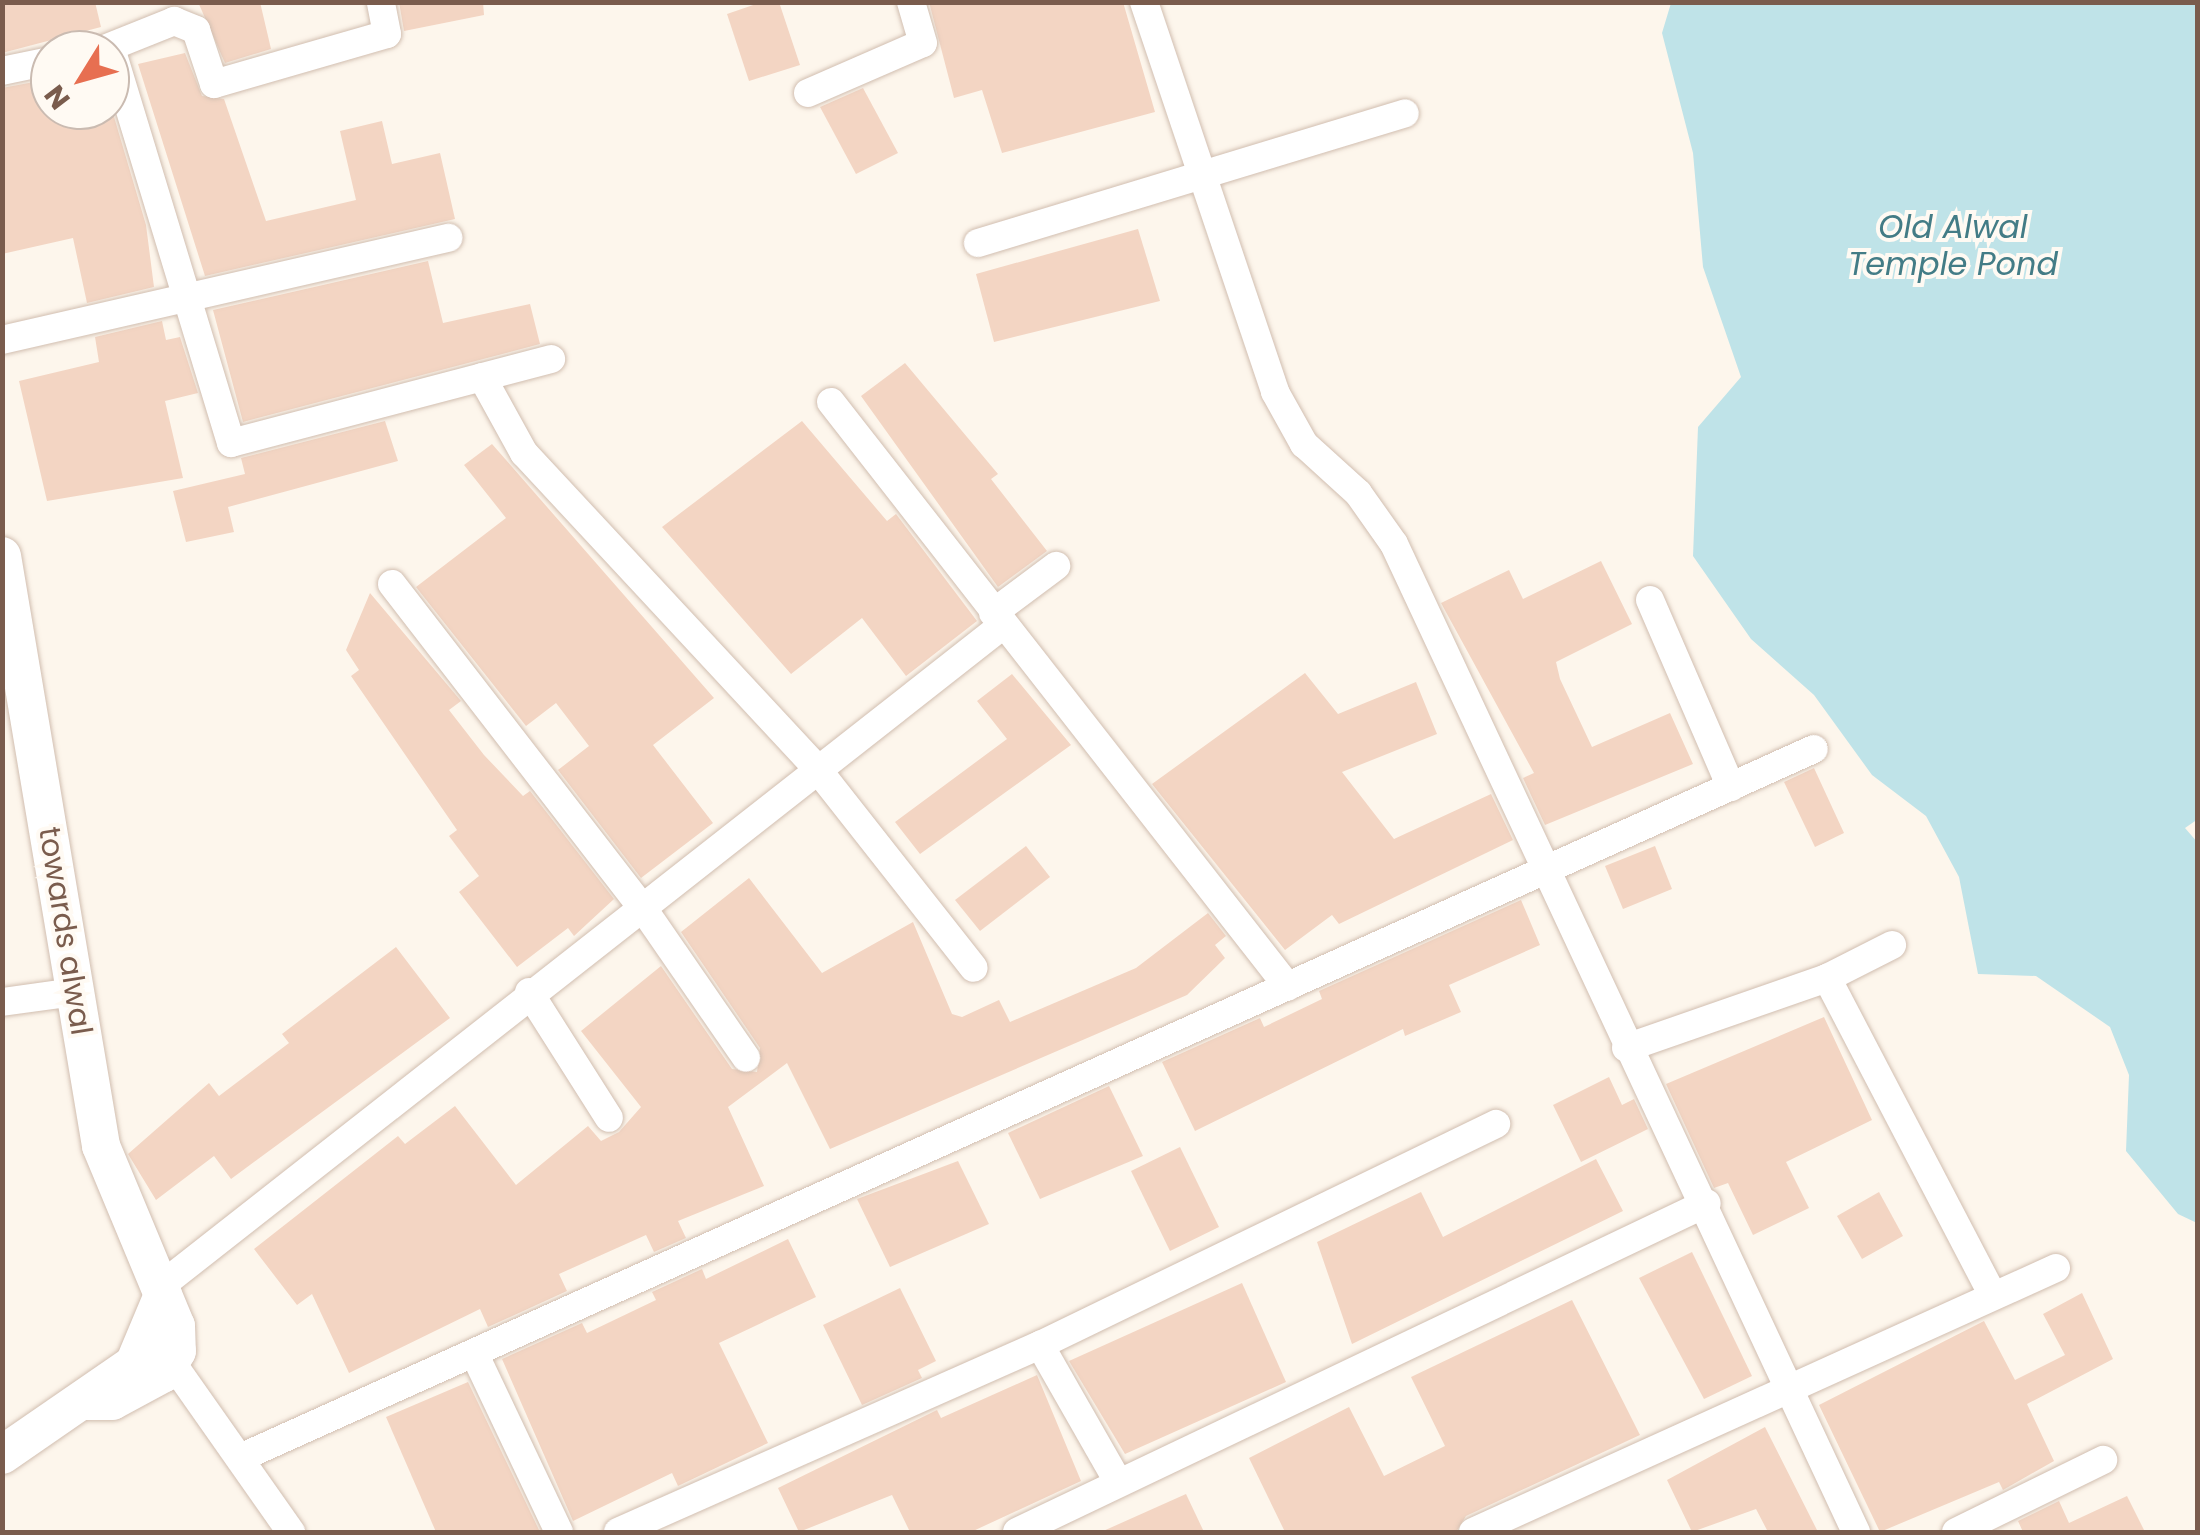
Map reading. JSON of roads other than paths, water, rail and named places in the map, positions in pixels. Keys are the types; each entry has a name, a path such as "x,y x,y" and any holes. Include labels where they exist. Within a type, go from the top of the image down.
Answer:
{"main road":[{"name":"towards alwal","path":"2,556 101,1146 176,1326 162,1349"},
{"path":"2,1455 162,1349"}],"street":[{"path":"130,36 172,12 196,30 214,84 387,34 381,2"},
{"path":"808,94 923,43 911,2"},
{"path":"1144,2 1209,177 1275,392 1304,444 1358,493 1394,544 1549,869 1626,1048 1707,1203 1856,1532"},
{"path":"2,71 30,65"},
{"path":"978,243 1209,177 1406,113"},
{"path":"130,122 230,443 551,359"},
{"path":"2,340 449,238"},
{"path":"482,377 524,454 814,765 974,968"},
{"path":"831,402 1288,987"},
{"path":"162,1290 998,619 1056,566"},
{"path":"392,584 642,907 746,1058"},
{"path":"1650,600 1731,787"},
{"path":"240,1458 1814,750"},
{"path":"1626,1048 1828,978 1892,945"},
{"path":"1828,978 1992,1295"},
{"path":"2,1002 75,992"},
{"path":"529,992 610,1118"},
{"path":"618,1532 1040,1345 1496,1124"},
{"path":"1017,1532 1707,1203"},
{"path":"1473,1532 1792,1392 2056,1268"},
{"path":"1040,1345 1118,1482"},
{"path":"162,1349 291,1532"},
{"path":"474,1353 559,1532"},
{"path":"1956,1532 2103,1460"}],"water":[{"name":"Old Alwal Temple Pond","path":"1671,3 2197,3 2198,819 2185,828 2198,843 2197,1223 2178,1214 2126,1151 2129,1075 2110,1027 2036,976 1978,974 1959,877 1926,816 1872,775 1814,695 1751,639 1693,556 1698,427 1741,377 1703,267 1693,153 1662,33"}]}
